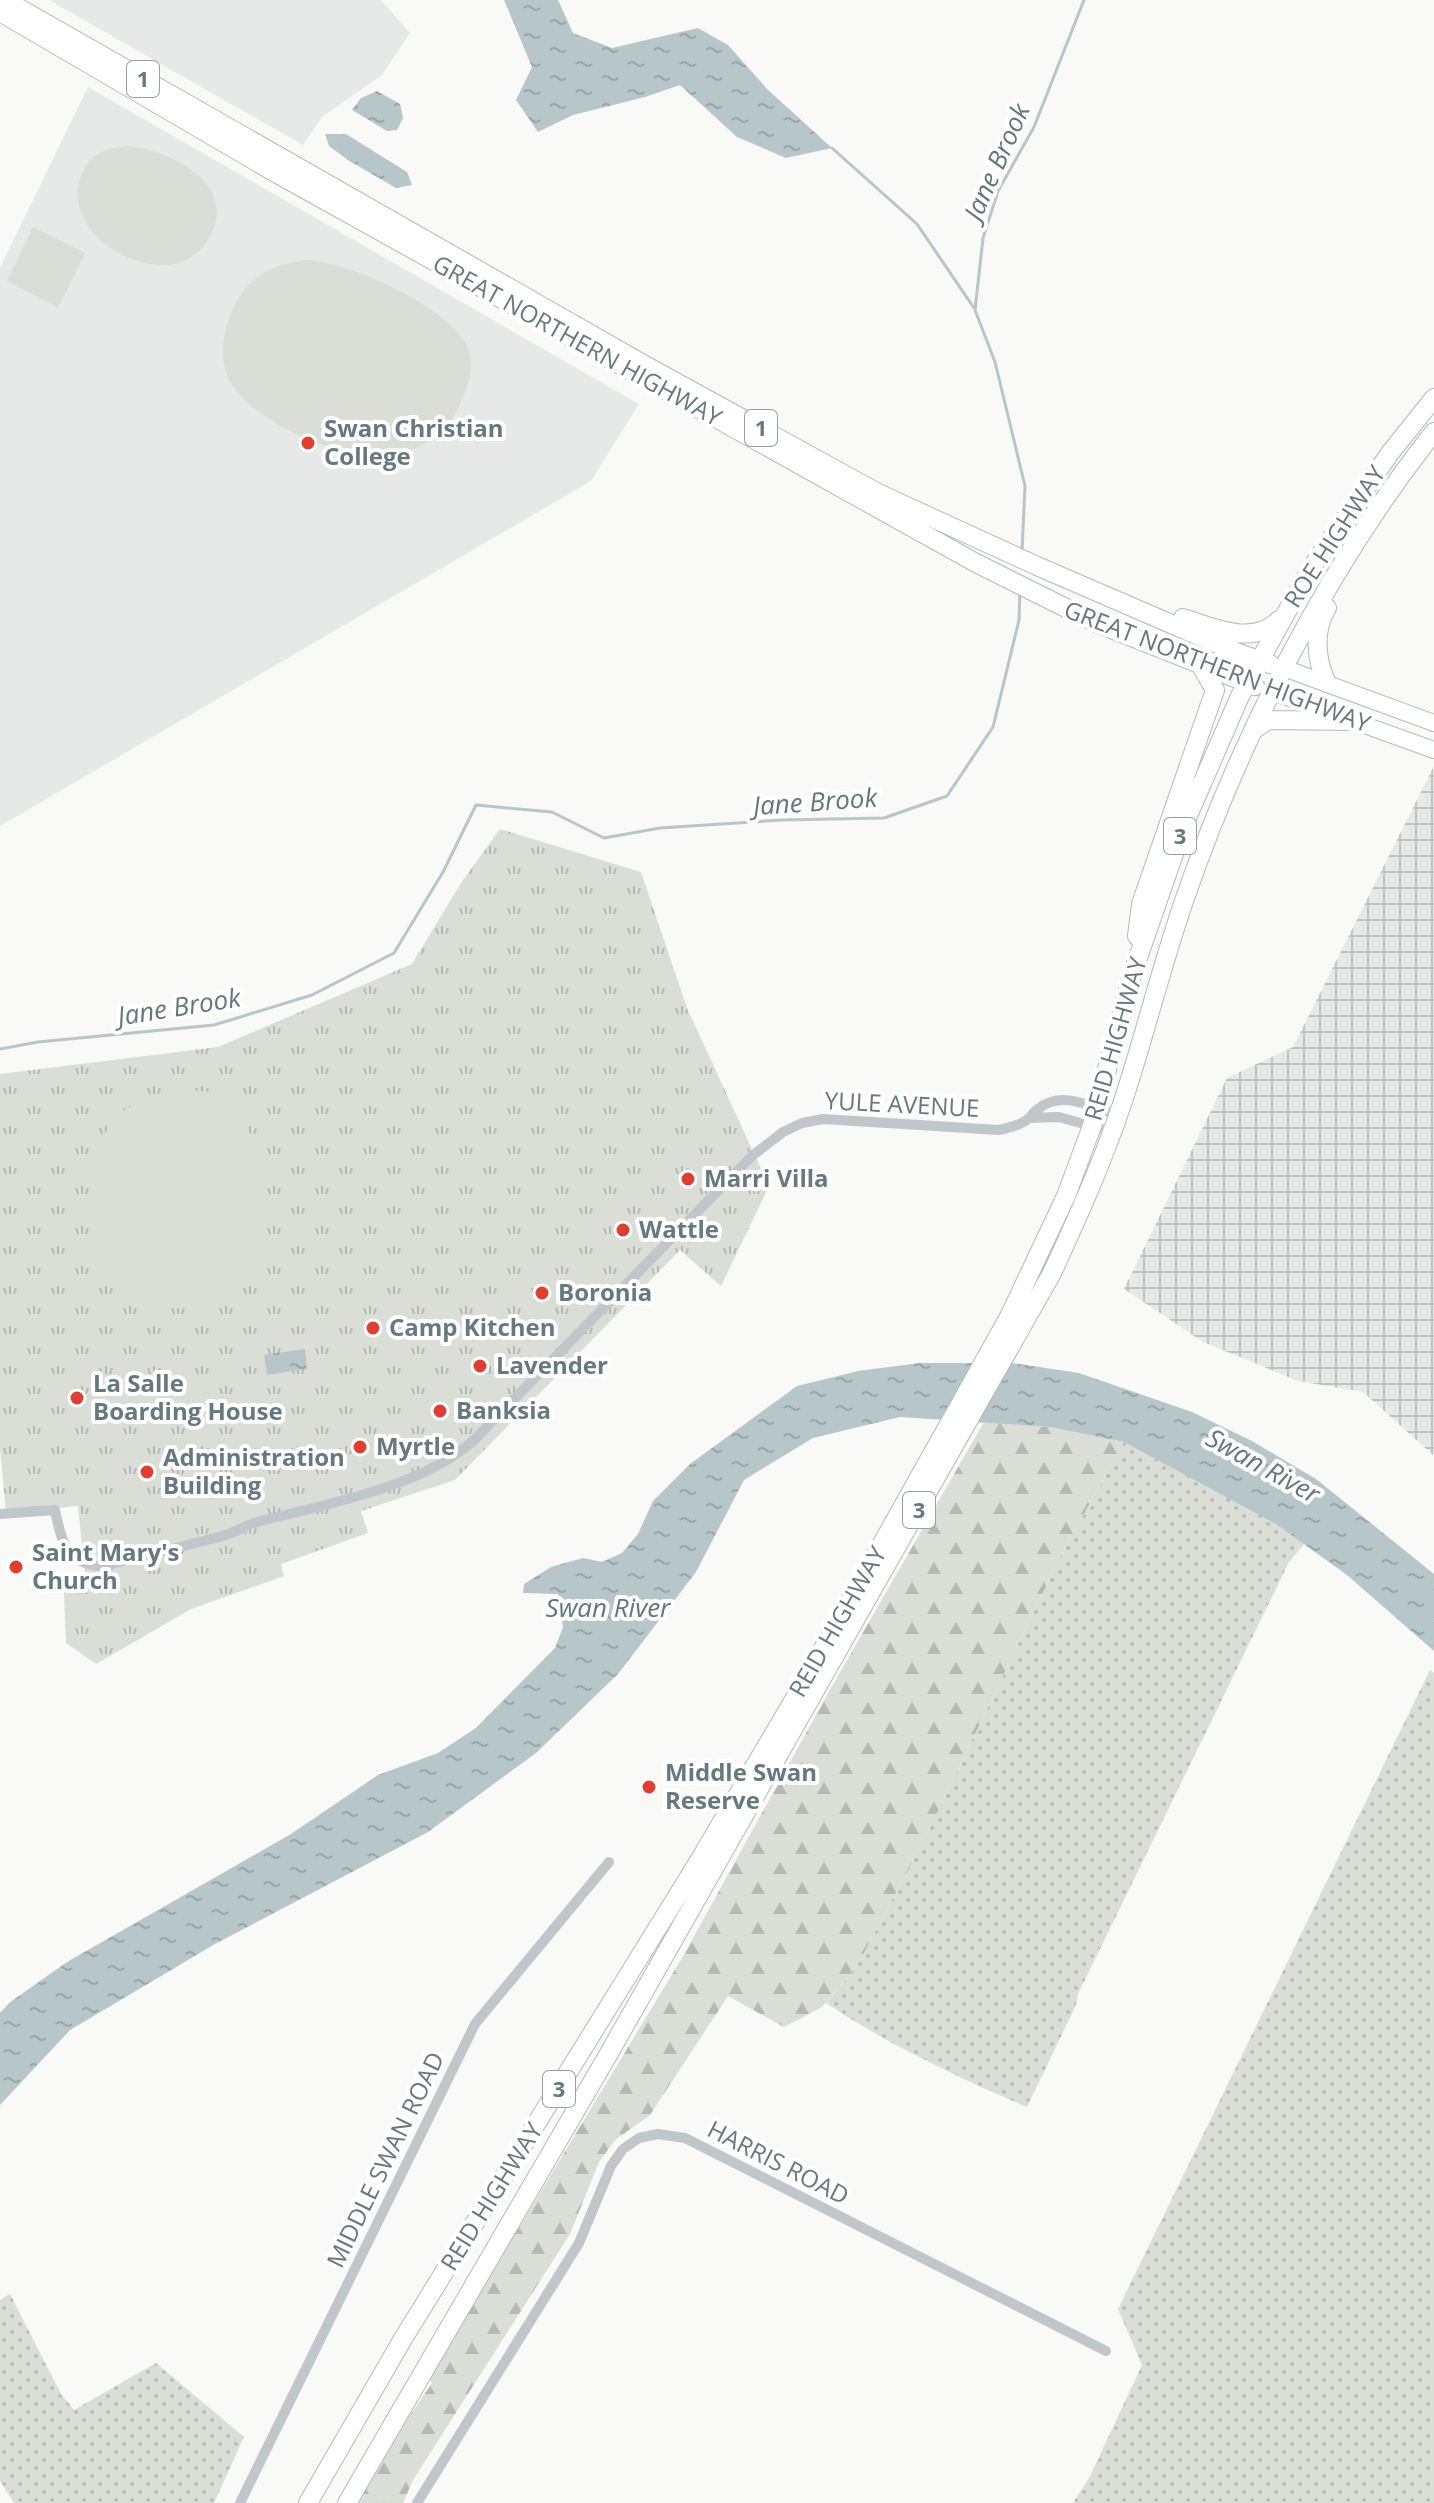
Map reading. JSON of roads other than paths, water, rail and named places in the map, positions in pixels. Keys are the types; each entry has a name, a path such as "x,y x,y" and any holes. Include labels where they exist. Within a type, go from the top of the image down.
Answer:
{"highway":[{"name":"GREAT NORTHERN HIGHWAY","path":"5,0 643,364 878,493 1021,558 1258,660 1284,668"},
{"name":"GREAT NORTHERN HIGHWAY","path":"0,12 268,168 871,506 1020,586 1096,623 1273,692"},
{"name":"ROE HIGHWAY","path":"1247,683 1286,612 1352,507 1434,398"},
{"name":"ROE HIGHWAY","path":"1273,692 1391,485 1434,432"},
{"path":"1327,683 1318,659 1322,615 1373,533 1391,485"},
{"path":"1113,597 1237,634 1261,633 1272,627 1286,612"},
{"path":"1132,975 1141,904 1215,690 1201,666"},
{"name":"REID HIGHWAY","path":"1003,1345 1095,1118 1132,975 1184,825 1247,683"},
{"name":"REID HIGHWAY","path":"347,2503 1003,1345 1052,1273 1115,1124 1183,904 1215,819 1273,692"},
{"path":"1255,729 1268,720 1354,721"},
{"name":"REID HIGHWAY","path":"308,2503 404,2337 817,1675"}],"main road":[{"name":"GREAT NORTHERN HIGHWAY","path":"1284,668 1434,723"},
{"name":"GREAT NORTHERN HIGHWAY","path":"1273,692 1434,750"}],"street":[{"name":"YULE AVENUE","path":"1029,1118 1043,1105 1059,1101 1086,1103 1095,1118 1115,1124"},
{"name":"YULE AVENUE","path":"0,1514 55,1510 62,1538 73,1557 86,1564 104,1566 222,1537 252,1524 298,1514 422,1473 449,1460 474,1440 752,1156 783,1132 802,1123 831,1118 999,1130 1029,1118 1059,1117 1095,1118 1115,1124"},
{"name":"MIDDLE SWAN ROAD","path":"240,2503 475,2024 609,1862"},
{"name":"HARRIS ROAD","path":"417,2503 579,2243 611,2166 623,2149 639,2138 658,2134 685,2138 1106,2351"}],"water":[{"path":"504,0 558,0 573,33 612,48 698,28 728,45 767,89 832,148 786,158 737,137 680,85 573,115 538,132 516,100 532,67"},
{"path":"377,91 400,104 403,118 397,130 387,131 352,110 361,98"},
{"path":"325,134 346,134 407,172 412,185 396,188 348,160 329,146"},
{"path":"305,1349 307,1369 267,1375 264,1355"},
{"name":"Swan River","path":"920,1363 1012,1363 1079,1373 1192,1412 1252,1441 1316,1479 1434,1574 1434,1651 1347,1575 1276,1524 1124,1442 1050,1427 900,1417 813,1438 744,1480 696,1572 618,1674 536,1753 428,1832 215,1944 70,2030 0,2105 0,2013 9,2003 67,1962 291,1834 378,1775 438,1753 476,1728 555,1648 563,1627 558,1594 523,1593 524,1584 551,1567 583,1558 602,1562 622,1553 638,1534 653,1501 690,1464 797,1386 858,1371"}],"waterway":[{"name":"Jane Brook","path":"1022,551 1025,486 995,362 975,310 983,238 998,191 1034,127 1084,0"},
{"path":"832,148 917,224 974,308"},
{"name":"Jane Brook","path":"0,1049 38,1042 214,1025 312,995 394,953 443,872 476,805 552,812 604,838 660,828 782,820 884,818 947,796 993,727 1019,620 1020,591"}],"place":[{"name":"Swan Christian College","path":"308,443"},
{"name":"Marri Villa","path":"688,1179"},
{"name":"Wattle","path":"623,1230"},
{"name":"Boronia","path":"542,1293"},
{"name":"Camp Kitchen","path":"373,1328"},
{"name":"Lavender","path":"480,1366"},
{"name":"La Salle Boarding House","path":"77,1398"},
{"name":"Banksia","path":"440,1411"},
{"name":"Myrtle","path":"360,1447"},
{"name":"Administration Building","path":"147,1472"},
{"name":"Saint Mary's Church","path":"16,1567"},
{"name":"Middle Swan Reserve","path":"649,1787"}]}
